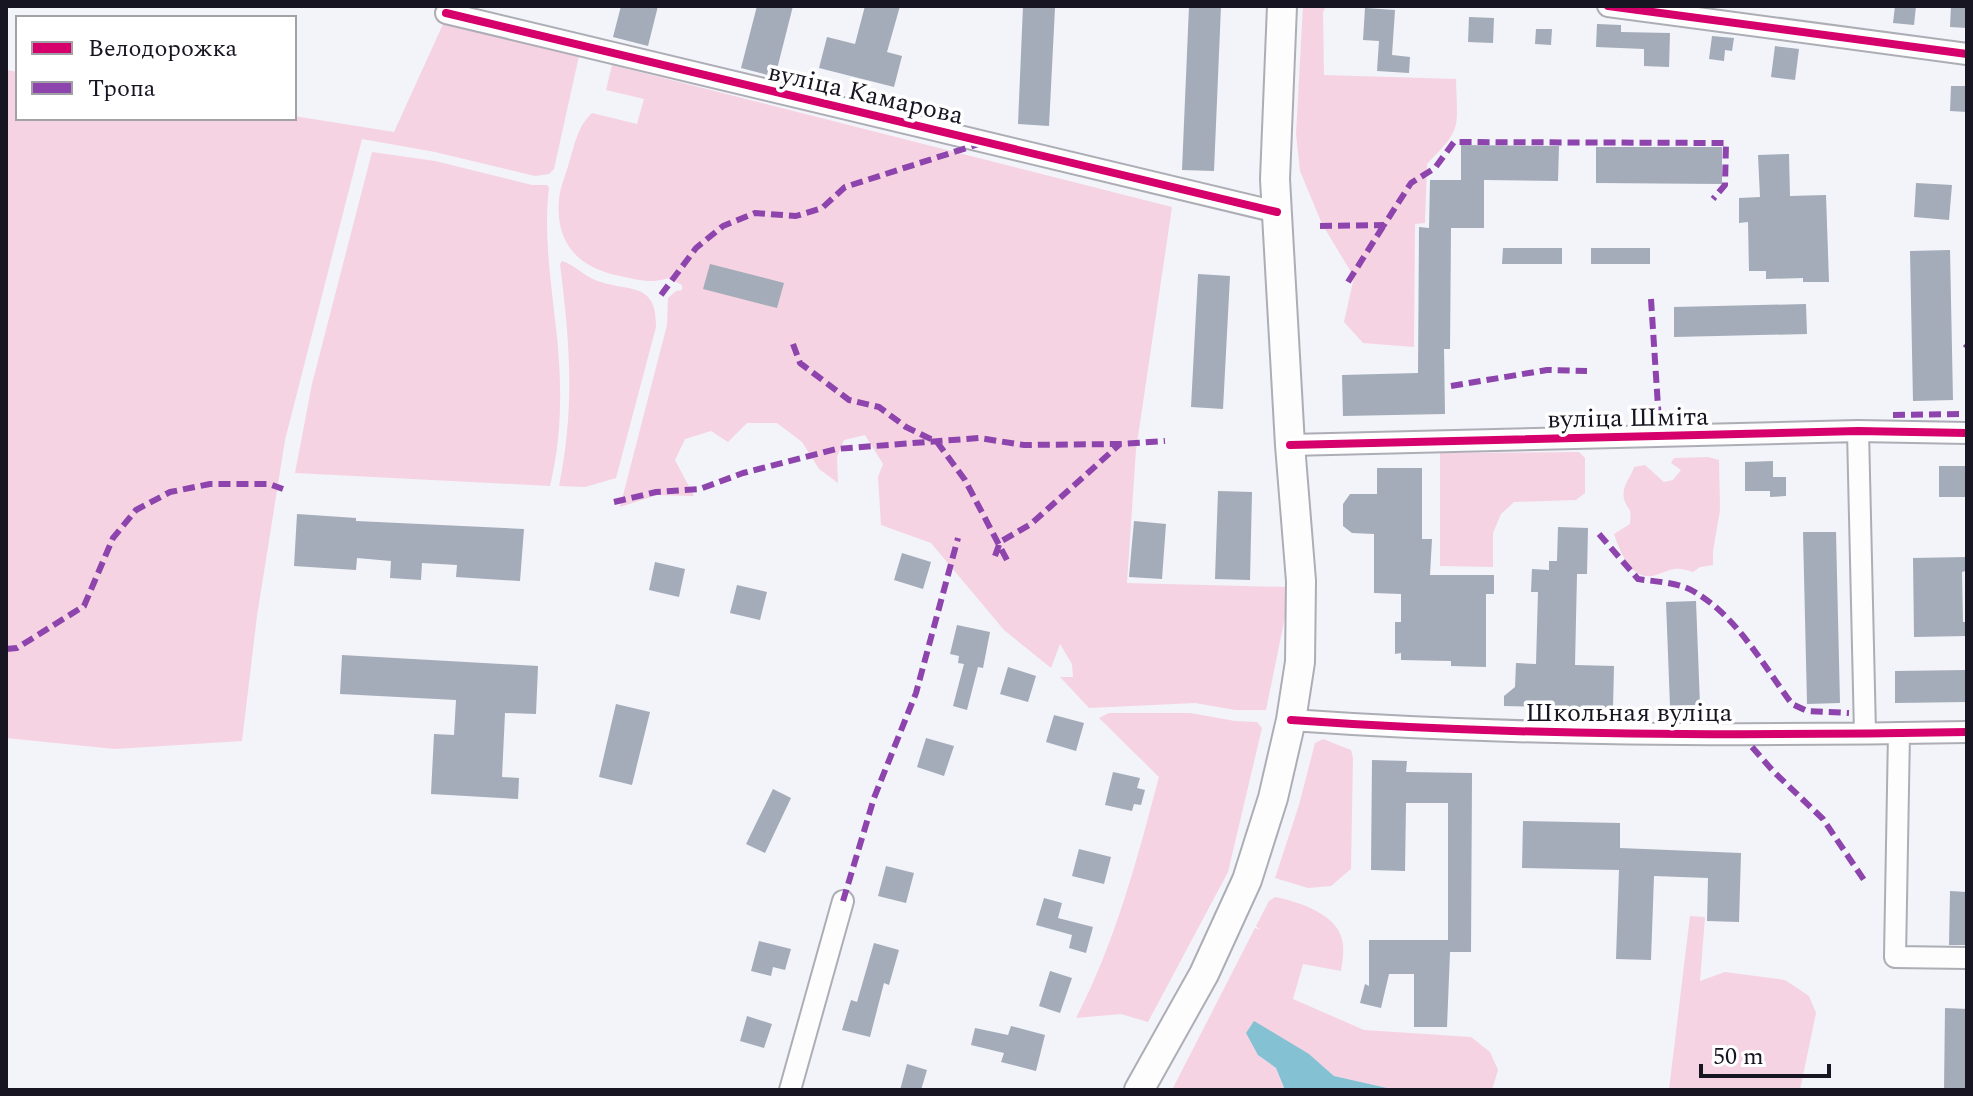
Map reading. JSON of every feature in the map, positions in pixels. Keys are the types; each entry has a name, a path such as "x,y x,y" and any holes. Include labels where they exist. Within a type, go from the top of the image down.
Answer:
{"main road":[{"path":"1139,1090 1204,974 1247,880 1273,798 1291,720 1300,662 1301,581 1275,179 1282,6"}],"street":[{"path":"1608,6 1967,54"},
{"name":"вуліца Камарова","path":"446,13 1277,212"},
{"path":"1858,431 1865,733"},
{"name":"вуліца Шміта","path":"1290,445 1858,431 1967,433"},
{"name":"Школьная вуліца","path":"1291,720 1493,731 1967,732"},
{"path":"1899,733 1895,957 1967,958"},
{"path":"790,1090 843,901"}],"shaded area":[{"path":"1303,6 1326,6 1323,12 1324,75 1456,79 1455,126 1447,142 1427,164 1425,223 1415,224 1414,347 1363,343 1344,322 1354,277 1322,224 1300,171 1296,134"},
{"path":"444,22 579,56 554,169 549,174 535,176 435,152 362,139 285,440 257,616 242,741 115,749 6,738 6,70 16,72 16,120 296,120 296,116 394,132"},
{"path":"612,65 1172,207 1136,450 1127,583 1285,587 1286,612 1266,710 1235,710 1195,703 1089,708 1060,677 1073,677 1072,664 1060,644 1051,668 1004,630 931,543 881,525 878,477 883,464 865,435 844,440 837,457 838,483 819,469 802,442 777,423 747,423 728,442 711,431 685,439 675,460 694,496 657,495 620,507 667,325 668,298 682,290 682,285 668,278 639,280 605,272 581,260 565,241 559,199 583,124 592,113 637,124 644,99 606,90"},
{"path":"372,152 435,161 532,185 547,185 549,188 548,244 560,393 559,431 550,486 295,473 312,384"},
{"path":"562,261 595,280 646,295 655,312 656,327 616,478 585,487 559,486 569,402"},
{"path":"1579,452 1585,458 1585,493 1576,500 1514,502 1501,514 1493,533 1493,567 1440,566 1440,453"},
{"path":"1708,457 1719,460 1720,510 1713,565 1700,567 1693,572 1677,569 1656,575 1640,574 1628,564 1614,534 1630,524 1630,511 1623,494 1634,467 1645,465 1664,482 1673,480 1681,470 1671,463 1674,458"},
{"path":"1109,713 1190,713 1257,722 1262,728 1228,872 1148,1022 1121,1014 1076,1018 1114,931 1159,777 1099,718"},
{"path":"1323,739 1351,750 1353,758 1351,869 1331,886 1308,888 1275,878 1315,743"},
{"path":"1275,897 1307,906 1327,918 1341,935 1343,945 1341,971 1303,964 1293,999 1364,1030 1471,1037 1490,1052 1498,1070 1492,1090 1396,1090 1334,1076 1309,1054 1258,1055 1276,1068 1285,1090 1172,1090 1255,928 1260,930 1256,926 1269,901"},
{"path":"1690,916 1705,917 1700,981 1725,972 1785,980 1809,996 1816,1013 1800,1090 1669,1090"}],"water":[{"path":"1254,1021 1309,1054 1334,1076 1396,1090 1285,1090 1276,1068 1258,1055 1246,1033"}],"building":[{"path":"621,6 658,6 648,46 613,37"},
{"path":"757,6 793,6 775,77 741,68"},
{"path":"865,6 900,6 887,52 902,56 894,87 819,68 827,37 855,44"},
{"path":"1023,6 1055,8 1049,126 1018,124"},
{"path":"1189,6 1221,6 1214,171 1182,170"},
{"path":"1895,6 1916,6 1914,25 1893,23"},
{"path":"1951,6 1967,6 1967,28 1950,27"},
{"path":"1365,8 1395,10 1392,55 1410,57 1409,73 1377,71 1379,41 1363,40"},
{"path":"1469,17 1494,18 1493,43 1468,42"},
{"path":"1597,24 1621,25 1621,32 1670,33 1669,67 1644,66 1644,49 1596,47"},
{"path":"1536,29 1552,29 1551,45 1535,44"},
{"path":"1712,36 1734,38 1732,51 1725,50 1724,61 1709,59"},
{"path":"1775,46 1799,49 1795,80 1771,77"},
{"path":"1951,86 1967,86 1967,112 1950,111"},
{"path":"1461,145 1559,146 1558,181 1484,180 1484,228 1451,228 1450,349 1444,349 1445,414 1343,416 1342,375 1418,373 1419,227 1429,228 1430,180 1461,180"},
{"path":"1596,147 1722,147 1722,184 1596,183"},
{"path":"1789,154 1790,196 1826,195 1829,282 1803,282 1803,278 1766,279 1766,271 1749,271 1748,222 1739,223 1739,198 1760,197 1758,155"},
{"path":"1916,183 1952,185 1949,220 1914,217"},
{"path":"1503,248 1562,248 1562,264 1502,264"},
{"path":"1591,248 1650,248 1650,264 1591,264"},
{"path":"1950,250 1953,400 1913,401 1910,251"},
{"path":"710,264 784,283 777,308 703,289"},
{"path":"1198,274 1230,276 1223,409 1191,407"},
{"path":"1806,304 1807,334 1674,337 1674,307"},
{"path":"1773,461 1773,477 1786,477 1786,496 1770,497 1770,491 1745,491 1745,462"},
{"path":"1939,466 1966,466 1967,497 1939,497"},
{"path":"1377,468 1422,468 1422,539 1432,539 1430,575 1494,575 1494,594 1486,594 1486,667 1451,666 1451,661 1401,660 1401,653 1395,654 1395,622 1401,622 1401,594 1374,593 1374,534 1352,533 1343,526 1343,504 1350,494 1377,494"},
{"path":"1218,491 1252,492 1250,580 1215,579"},
{"path":"297,514 356,518 356,521 524,529 520,581 456,577 457,565 422,563 421,580 390,578 391,561 357,558 356,570 294,566"},
{"path":"1134,521 1166,524 1162,579 1129,577"},
{"path":"1558,527 1588,528 1587,574 1577,574 1575,665 1614,666 1613,708 1504,706 1504,696 1515,687 1516,663 1536,664 1538,592 1531,592 1532,569 1549,570 1549,561 1557,561"},
{"path":"1803,532 1836,532 1840,703 1807,704"},
{"path":"902,553 931,562 923,589 894,580"},
{"path":"1966,557 1966,571 1962,572 1963,622 1967,622 1967,636 1914,637 1913,558"},
{"path":"655,562 685,569 679,597 649,590"},
{"path":"737,585 767,592 760,620 730,613"},
{"path":"1696,601 1700,705 1670,706 1666,602"},
{"path":"957,625 990,632 983,668 978,667 967,710 953,706 964,664 958,663 959,656 950,654"},
{"path":"342,655 538,666 536,714 505,713 502,777 519,778 518,799 431,794 434,734 454,735 456,700 340,694"},
{"path":"1008,667 1036,676 1028,702 1000,694"},
{"path":"1967,670 1967,702 1895,703 1895,671"},
{"path":"616,704 650,712 632,785 599,777"},
{"path":"1054,715 1084,723 1076,751 1046,742"},
{"path":"926,738 954,746 944,776 917,767"},
{"path":"1372,760 1407,761 1406,772 1472,773 1471,952 1450,952 1447,1027 1414,1027 1414,974 1389,974 1381,1008 1360,1003 1365,984 1369,986 1369,940 1448,940 1448,803 1406,803 1405,871 1371,870"},
{"path":"1113,772 1140,778 1137,788 1145,790 1141,805 1134,804 1132,811 1105,805"},
{"path":"773,789 791,798 765,853 746,844"},
{"path":"1523,821 1620,823 1620,848 1741,853 1739,922 1707,921 1708,878 1654,876 1651,960 1616,959 1619,870 1522,868"},
{"path":"1079,849 1111,857 1104,884 1072,876"},
{"path":"886,866 914,873 906,903 878,896"},
{"path":"1950,891 1967,892 1967,945 1949,945"},
{"path":"1044,898 1062,903 1058,918 1093,927 1086,953 1069,948 1072,935 1036,925"},
{"path":"759,941 791,949 785,970 773,967 771,976 751,971"},
{"path":"874,943 899,950 889,985 884,983 870,1037 842,1030 851,1000 857,1002"},
{"path":"1050,971 1072,978 1060,1013 1039,1006"},
{"path":"1945,1008 1967,1009 1967,1090 1944,1090"},
{"path":"747,1016 772,1024 764,1048 740,1041"},
{"path":"1011,1026 1045,1035 1036,1071 1001,1062 1004,1053 971,1045 975,1028 1008,1035"},
{"path":"907,1064 927,1070 921,1090 900,1090"}],"marked path":[{"path":"1320,226 1384,225 1411,183 1435,168 1454,142 1726,143 1725,185 1713,199"},
{"path":"661,295 696,248 723,226 755,213 796,216 822,208 845,187 982,143"},
{"path":"1348,282 1384,225"},
{"path":"1651,299 1659,422"},
{"path":"793,344 800,363 849,400 879,407 906,427 937,442 965,480 1008,562"},
{"path":"1451,386 1547,370 1587,371"},
{"path":"1893,415 1965,414"},
{"path":"614,502 656,492 700,489 743,473 836,449 979,438 1024,445 1165,441"},
{"path":"995,556 1000,542 1031,524 1120,444"},
{"path":"6,649 17,648 84,606 113,538 136,510 170,492 210,484 269,484 283,489"},
{"path":"1599,534 1638,579 1687,588 1709,601 1736,627 1792,704 1807,711 1849,713"},
{"path":"843,901 874,798 916,693 958,538"},
{"path":"1752,747 1823,819 1866,883"}],"cycle path":[{"path":"1608,6 1967,54"},
{"path":"446,13 1277,212"},
{"path":"1290,445 1858,431 1967,433"},
{"path":"1291,720 1629,734 1967,732"}]}
